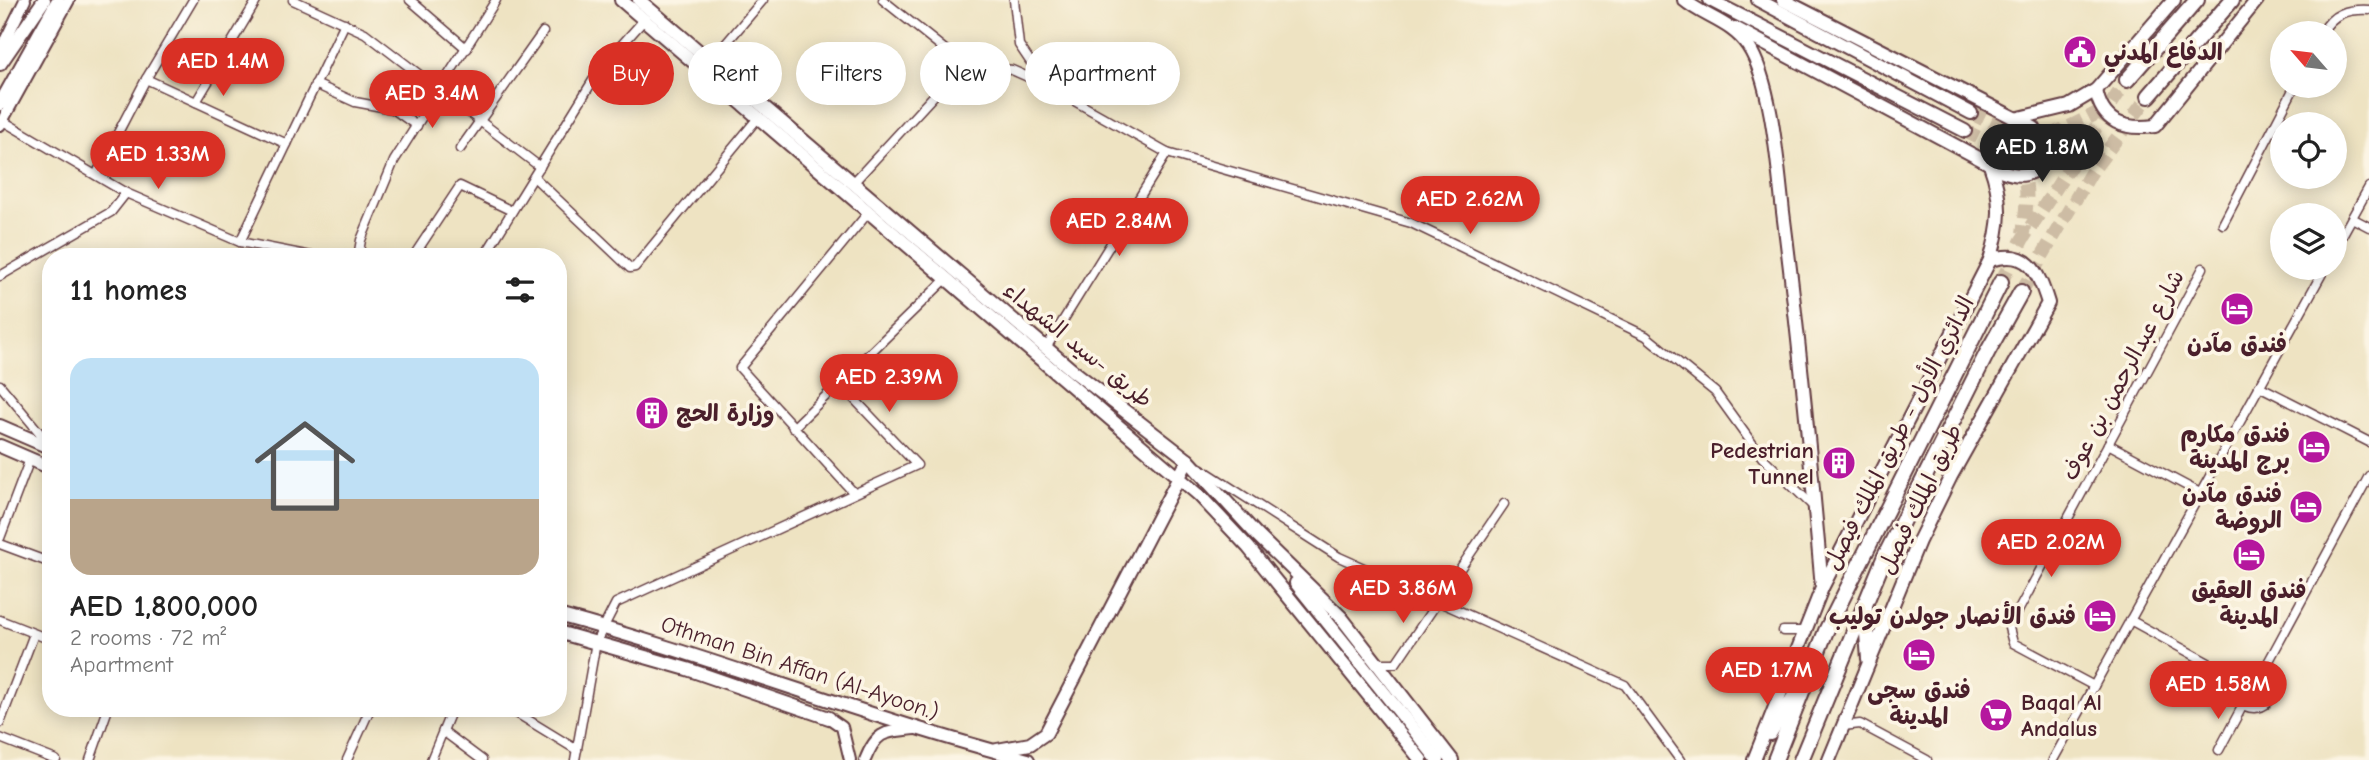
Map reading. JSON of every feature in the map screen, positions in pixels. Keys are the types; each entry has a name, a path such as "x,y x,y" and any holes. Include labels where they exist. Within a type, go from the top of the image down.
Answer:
{"highway":[{"path":"2127,80 2197,0"},
{"path":"2149,96 2232,0"},
{"name":"الدائري الأول - طريق الملك فيصل","path":"1775,760 1811,666 1866,547 2001,282"},
{"name":"الدائري الأول - طريق الملك فيصل","path":"1801,760 1885,556 1988,351 2021,292"},
{"path":"1865,605 1870,659"},
{"path":"1811,666 1838,670"}],"main road":[{"path":"0,64 44,0"},
{"path":"0,104 58,0"},
{"name":"طريق -سيد الشهداء","path":"621,0 1199,495 1248,547 1422,760"},
{"name":"طريق -سيد الشهداء","path":"639,0 689,42"},
{"path":"1710,0 1965,131"},
{"path":"1758,0 1971,113"},
{"path":"1684,1 2012,174 2023,175 2032,171 2043,159 2044,145 2034,128 1783,0"},
{"path":"2015,119 2069,106 2096,90 2174,0"},
{"path":"2096,90 2099,104 2112,123 2134,129 2155,126 2257,0"},
{"path":"1725,23 1748,46 1762,80 1777,159 1803,379 1822,588"},
{"name":"طريق -سيد الشهداء","path":"762,105 1046,348 1188,460 1257,535 1340,617 1452,760"},
{"path":"1754,760 1822,588 1990,260 2000,227 2002,206 1990,164"},
{"name":"طريق الملك فيصل","path":"1829,760 1919,541 1951,476 2048,303 2040,278 2028,262 2007,255 1990,260"},
{"path":"0,426 42,443"},
{"path":"0,446 42,464"},
{"path":"994,751 1030,744 1046,733 1188,460"},
{"path":"1257,535 1438,760"},
{"name":"Othman Bin Affan (Al-Ayoon.)","path":"567,617 1028,760"},
{"name":"Othman Bin Affan (Al-Ayoon.)","path":"567,634 829,718"},
{"path":"1754,760 1811,666"}],"street":[{"path":"0,51 25,0"},
{"path":"69,0 1,123 127,193 240,242 270,248"},
{"path":"96,175 146,79 193,0"},
{"path":"196,102 257,0"},
{"path":"293,0 365,33 540,167"},
{"path":"410,0 467,49"},
{"path":"360,248 394,162 496,0"},
{"path":"727,42 763,0"},
{"path":"883,0 936,42"},
{"path":"1014,0 1019,45 1025,54"},
{"path":"2332,21 2338,14 2352,9 2369,10"},
{"path":"489,248 600,69 644,20"},
{"path":"240,242 345,23"},
{"path":"460,149 477,121 543,32"},
{"path":"146,79 287,144"},
{"path":"316,84 355,102 393,109 417,126"},
{"path":"2222,224 2289,98"},
{"path":"853,183 925,105"},
{"path":"1082,105 1167,153 1411,223 1646,336 1715,392 1762,457 1816,509"},
{"path":"534,177 630,268 635,267 757,119"},
{"path":"1046,348 1167,153"},
{"path":"419,248 460,186 512,211"},
{"path":"2347,227 2369,187"},
{"path":"49,248 111,212 127,193"},
{"path":"854,493 740,368 868,213"},
{"path":"2352,218 2369,227"},
{"path":"0,276 42,252"},
{"name":"شارع عبدالرحمن بن عوف","path":"2094,686 2014,643 2009,628 2203,268"},
{"path":"793,428 946,279"},
{"path":"2053,760 2318,280"},
{"path":"1790,372 1803,379"},
{"path":"575,760 596,642 616,603 640,589 917,465 839,383"},
{"path":"0,385 42,436"},
{"path":"2259,386 2369,442"},
{"path":"2108,444 2200,493"},
{"path":"0,538 30,459"},
{"path":"1188,460 1339,557 1625,685 1679,760"},
{"path":"2264,670 2369,476"},
{"path":"1378,663 1396,663 1504,504"},
{"path":"0,544 42,560"},
{"path":"2130,620 2236,678"},
{"path":"0,621 42,637"},
{"path":"1783,631 1805,631"},
{"path":"0,723 34,634"},
{"path":"2248,668 2264,670 2273,681 2272,698 2258,708 2243,705 2234,694 2236,678 2248,668"},
{"path":"2219,750 2243,705"},
{"path":"90,760 105,717"},
{"path":"347,760 366,717"},
{"path":"431,760 449,717"},
{"path":"529,717 577,750"},
{"path":"829,718 842,727 850,760"},
{"path":"1843,726 1860,724 1927,760"},
{"path":"865,760 872,743 885,732 921,728"},
{"path":"443,731 482,760"},
{"path":"0,738 56,760"}],"tunnel":[{"path":"2001,282 2022,240 2127,80"},
{"path":"2021,292 2092,171 2149,96"},
{"path":"1971,113 2011,131 2038,136 2066,129 2105,109"},
{"path":"1965,131 2012,158 2020,168 2025,179 2026,193 2023,233"}],"place":[{"name":"الدفاع المدني","path":"2080,52"},
{"name":"فندق مآدن","path":"2237,309"},
{"name":"وزارة الحج","path":"652,413"},
{"name":"فندق مكارم برج المدينة","path":"2314,447"},
{"name":"Pedestrian Tunnel","path":"1839,463"},
{"name":"فندق مآدن الروضة","path":"2306,507"},
{"name":"فندق العقيق المدينة","path":"2249,555"},
{"name":"فندق الأنصار جولدن توليب","path":"2100,616"},
{"name":"فندق سجى المدينة","path":"1919,655"},
{"name":"Baqal Al Andalus","path":"1996,715"}]}
